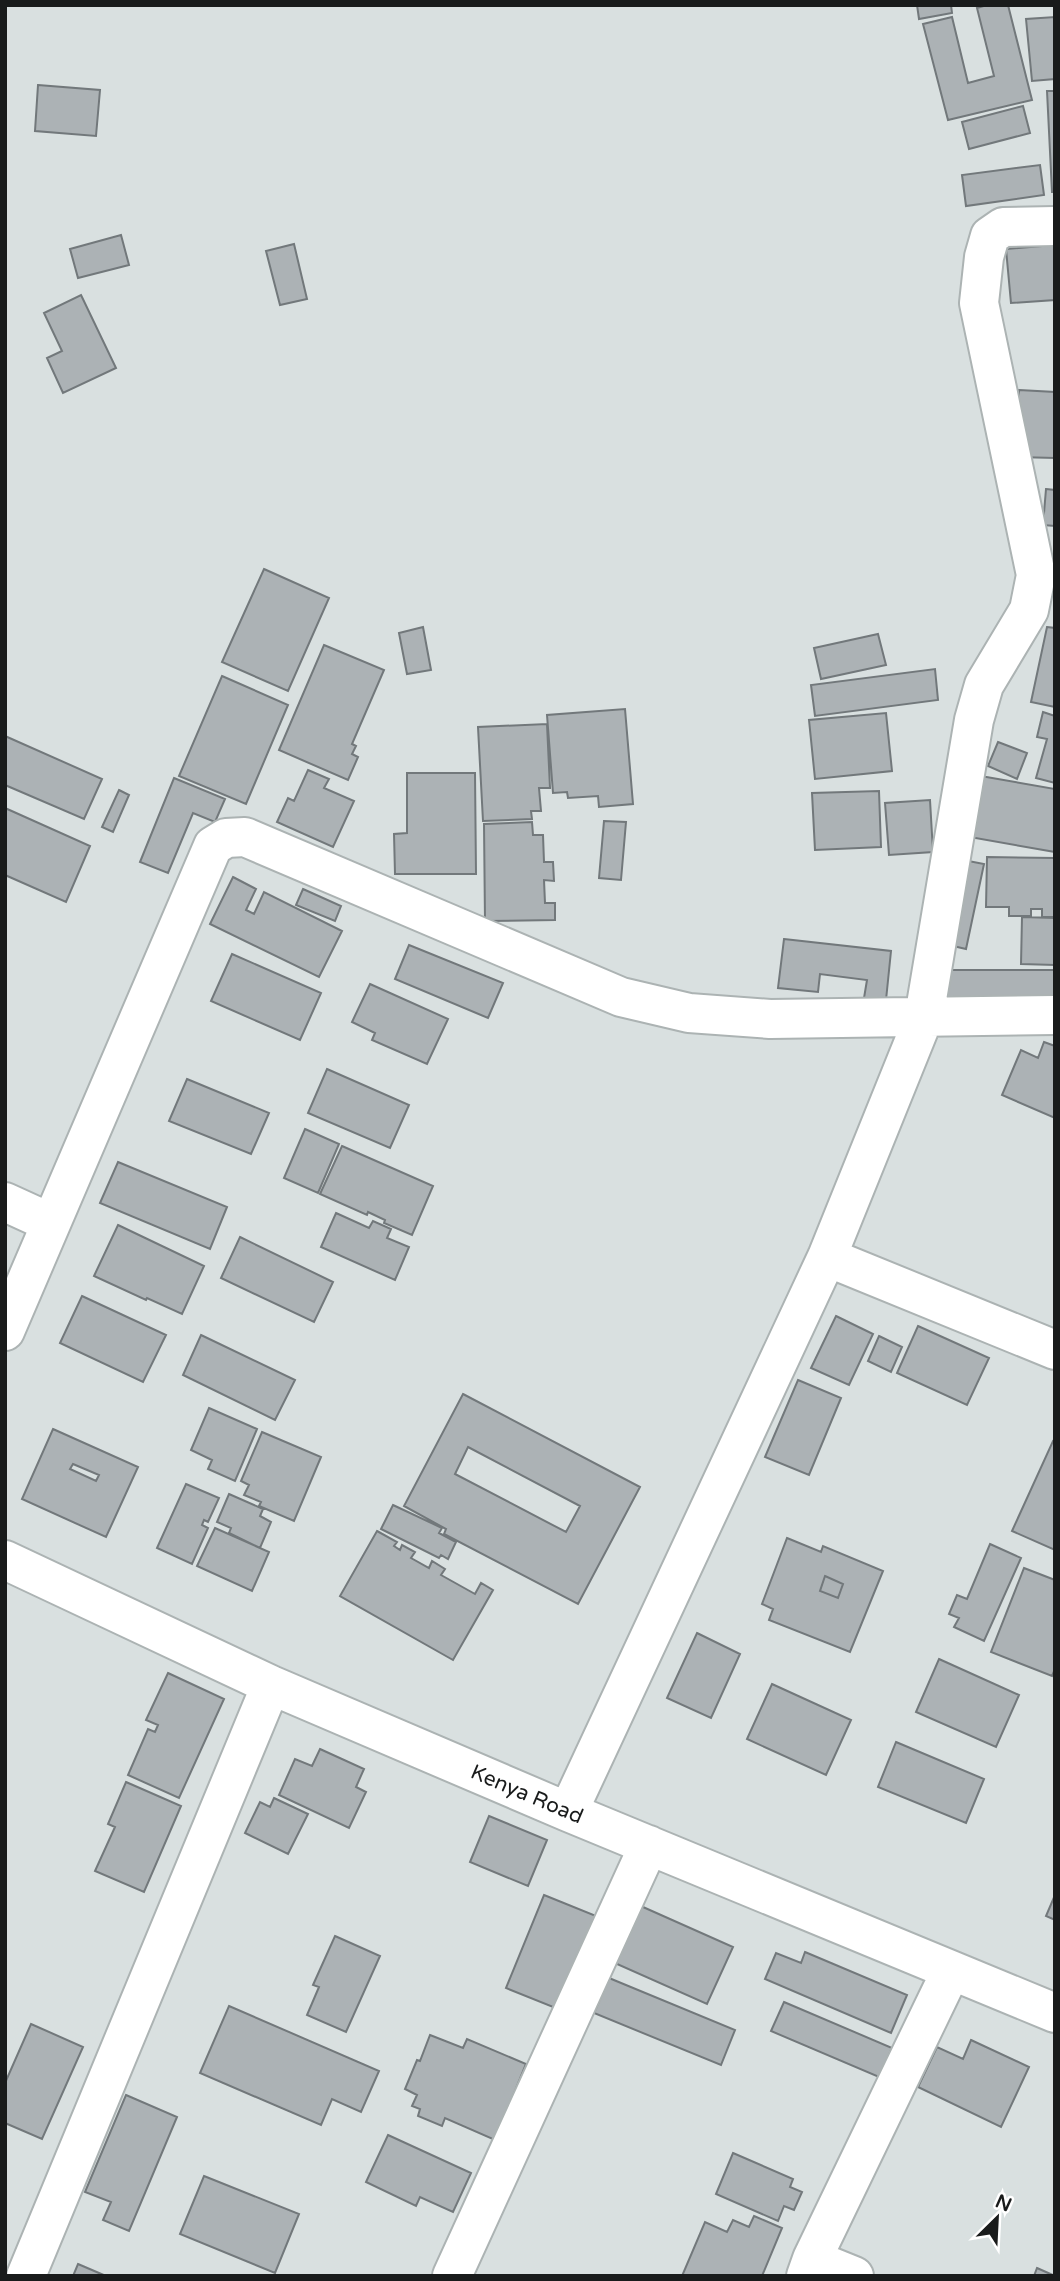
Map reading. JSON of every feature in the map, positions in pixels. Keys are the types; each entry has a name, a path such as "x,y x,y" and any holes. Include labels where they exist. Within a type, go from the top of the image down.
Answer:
{"street":[{"path":"568,1812 827,1257 924,1017 974,720 984,685 1029,610 1045,575 979,303 984,257 990,236 1003,227 1055,226"},
{"path":"5,1331 213,846 226,838 245,837 621,997 689,1013 756,1018 1055,1015"},
{"path":"5,1202 51,1223"},
{"path":"827,1257 1055,1350"},
{"name":"Kenya Road","path":"5,1560 271,1685 568,1812 1055,2013"},
{"path":"26,2276 271,1685"},
{"path":"465,2272 649,1845"},
{"path":"854,2276 809,2267 951,1971"}],"building":[{"path":"917,5 951,5 952,13 919,19"},
{"path":"1008,5 1032,100 948,120 923,24 952,17 968,83 994,76 977,8"},
{"path":"1055,17 1055,79 1032,81 1026,19"},
{"path":"38,85 100,90 96,136 35,131"},
{"path":"1047,91 1055,91 1055,192 1052,192"},
{"path":"1023,106 1030,133 969,149 962,122"},
{"path":"1040,165 1044,195 966,206 962,175"},
{"path":"121,235 129,265 78,278 70,249"},
{"path":"294,244 307,299 280,305 266,251"},
{"path":"1054,245 1055,300 1011,303 1006,249"},
{"path":"81,295 116,368 63,393 47,358 62,351 44,313"},
{"path":"1019,390 1055,392 1055,458 1017,457"},
{"path":"1046,489 1055,490 1055,526 1043,525"},
{"path":"264,569 329,598 288,691 222,662"},
{"path":"423,627 431,670 407,674 399,633"},
{"path":"1047,627 1055,628 1055,707 1031,702"},
{"path":"878,634 886,665 821,679 814,648"},
{"path":"324,645 384,670 352,744 356,746 352,754 358,757 348,780 279,750"},
{"path":"935,669 938,700 815,716 811,685"},
{"path":"222,676 288,705 246,804 179,776"},
{"path":"625,709 633,804 599,807 598,796 568,798 567,792 553,793 547,715"},
{"path":"1043,712 1055,716 1055,783 1036,778 1047,739 1037,737"},
{"path":"886,713 892,771 815,779 809,720"},
{"path":"547,724 550,788 539,788 541,811 531,811 532,819 483,821 478,727"},
{"path":"5,736 102,779 84,819 5,785"},
{"path":"998,742 1027,753 1017,779 988,766"},
{"path":"308,770 329,779 324,788 354,801 333,847 277,822 288,798 294,801"},
{"path":"407,773 475,773 476,874 395,874 394,834 407,833"},
{"path":"975,775 1055,789 1055,852 964,836"},
{"path":"174,778 225,799 215,822 193,813 168,873 140,862"},
{"path":"119,790 129,795 113,832 102,827"},
{"path":"879,791 881,847 815,850 812,793"},
{"path":"930,800 933,852 889,855 885,803"},
{"path":"5,808 90,846 66,902 5,875"},
{"path":"604,821 626,822 621,880 599,878"},
{"path":"532,822 533,835 543,835 544,862 553,862 554,881 544,880 545,903 555,903 555,920 485,921 484,824"},
{"path":"987,857 1055,858 1055,917 1042,917 1042,909 1031,909 1031,916 1009,916 1009,907 986,907"},
{"path":"958,859 984,864 966,949 940,943"},
{"path":"233,877 256,889 246,910 254,914 264,892 342,931 319,977 210,924"},
{"path":"303,889 341,906 335,921 296,905"},
{"path":"1022,917 1055,918 1055,965 1021,964"},
{"path":"784,939 891,951 886,1000 864,998 867,980 820,974 818,992 778,988"},
{"path":"409,945 503,983 488,1018 395,979"},
{"path":"232,954 321,993 300,1040 211,1001"},
{"path":"945,970 1055,970 1055,997 945,997"},
{"path":"370,984 448,1019 427,1064 372,1040 375,1033 352,1022"},
{"path":"1044,1042 1055,1046 1055,1118 1002,1095 1021,1050 1038,1058"},
{"path":"327,1069 409,1105 390,1148 308,1113"},
{"path":"187,1079 269,1113 251,1154 169,1121"},
{"path":"305,1129 339,1144 318,1193 284,1178"},
{"path":"342,1146 433,1186 412,1235 384,1223 385,1220 368,1212 367,1215 320,1194"},
{"path":"118,1162 227,1207 210,1249 100,1203"},
{"path":"336,1213 369,1228 373,1221 391,1229 387,1238 409,1247 395,1280 321,1247"},
{"path":"118,1225 204,1266 182,1314 94,1276"},
{"path":"240,1237 333,1282 314,1322 221,1278"},
{"path":"82,1296 166,1335 143,1382 60,1343"},
{"path":"836,1316 873,1334 849,1385 811,1368"},
{"path":"918,1326 989,1358 967,1405 897,1373"},
{"path":"201,1335 295,1380 275,1420 183,1375"},
{"path":"879,1336 902,1347 891,1372 868,1361"},
{"path":"798,1380 841,1398 809,1475 765,1457"},
{"path":"463,1394 640,1487 578,1604 444,1534 446,1529 404,1506","holes":["468,1447 580,1506 566,1532 455,1474"]},
{"path":"209,1408 257,1429 235,1481 208,1469 212,1460 191,1450"},
{"path":"53,1429 138,1467 106,1537 22,1499","holes":["73,1464 99,1475 96,1481 70,1469"]},
{"path":"262,1432 321,1457 294,1521 259,1506 261,1502 244,1495 249,1485 241,1481"},
{"path":"1053,1441 1055,1442 1055,1550 1012,1531"},
{"path":"186,1484 219,1498 208,1522 204,1520 202,1525 208,1528 192,1564 157,1548"},
{"path":"229,1494 263,1509 260,1516 271,1522 260,1548 229,1533 231,1528 217,1522"},
{"path":"393,1505 442,1528 439,1533 456,1542 448,1559 441,1555 439,1558 381,1529"},
{"path":"215,1528 269,1552 252,1591 197,1566"},
{"path":"377,1531 397,1542 394,1546 400,1550 402,1545 415,1552 411,1558 429,1568 432,1561 445,1569 441,1575 475,1594 481,1583 493,1590 453,1660 340,1596"},
{"path":"787,1538 821,1552 823,1546 883,1571 850,1652 769,1620 773,1609 762,1604","holes":["825,1576 843,1584 838,1598 820,1591"]},
{"path":"990,1544 1021,1558 984,1641 954,1627 959,1618 949,1614 957,1595 967,1599"},
{"path":"1024,1568 1055,1580 1055,1669 1052,1676 991,1652"},
{"path":"825,1576 843,1584 838,1598 820,1591"},
{"path":"697,1633 740,1654 711,1718 667,1698"},
{"path":"939,1659 1019,1695 996,1747 916,1712"},
{"path":"168,1673 224,1699 179,1798 128,1775 148,1729 155,1732 158,1725 146,1720"},
{"path":"772,1684 851,1720 826,1775 747,1739"},
{"path":"896,1742 984,1779 966,1823 878,1787"},
{"path":"320,1749 364,1769 356,1787 366,1792 349,1828 279,1795 295,1759 312,1766"},
{"path":"126,1782 181,1806 144,1892 95,1871 115,1827 108,1824"},
{"path":"274,1798 308,1814 288,1854 245,1833 260,1802 270,1807"},
{"path":"489,1816 547,1840 528,1886 470,1862"},
{"path":"544,1895 601,1918 563,2011 506,1988"},
{"path":"1055,1895 1055,1920 1046,1916"},
{"path":"634,1903 733,1947 707,2004 608,1960"},
{"path":"335,1936 380,1956 346,2032 307,2015 319,1987 313,1985"},
{"path":"805,1952 907,1995 891,2033 765,1979 776,1953 801,1963"},
{"path":"609,1978 735,2030 721,2065 594,2013"},
{"path":"784,2002 892,2048 879,2077 771,2031"},
{"path":"229,2006 379,2071 361,2112 332,2099 321,2125 200,2073"},
{"path":"31,2024 83,2047 42,2139 5,2123 5,2083"},
{"path":"430,2035 463,2048 467,2039 526,2064 495,2140 445,2118 442,2126 418,2116 420,2109 412,2106 417,2095 405,2089"},
{"path":"971,2040 1029,2067 1001,2127 918,2087 937,2047 963,2059"},
{"path":"126,2095 177,2117 129,2231 103,2220 111,2202 85,2192"},
{"path":"388,2135 471,2173 453,2212 420,2197 416,2206 366,2182"},
{"path":"733,2153 793,2179 790,2187 802,2192 794,2210 784,2206 778,2221 716,2194"},
{"path":"204,2176 299,2214 275,2273 180,2234"},
{"path":"754,2216 782,2228 762,2276 682,2276 705,2222 727,2232 733,2220 749,2227"},
{"path":"78,2264 106,2276 73,2276"},
{"path":"1037,2268 1055,2276 1034,2276"}]}
